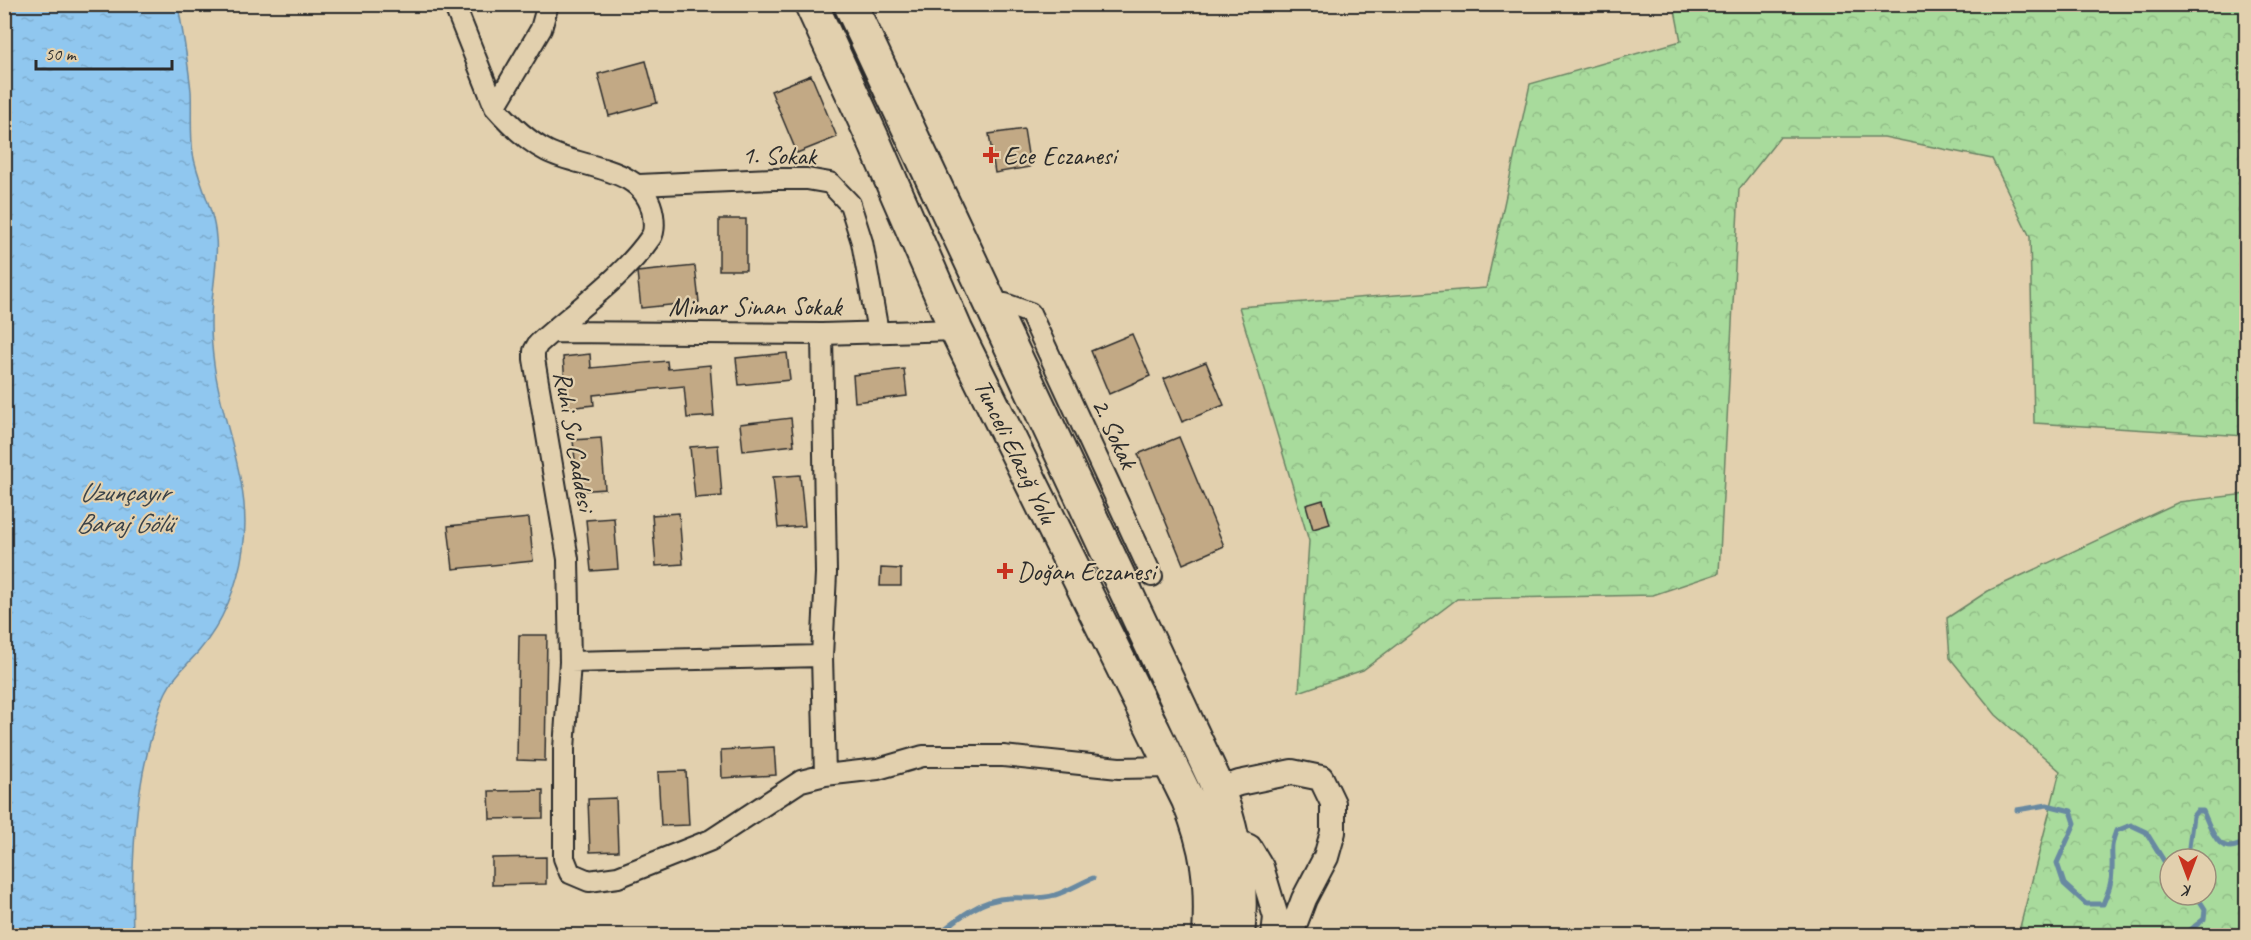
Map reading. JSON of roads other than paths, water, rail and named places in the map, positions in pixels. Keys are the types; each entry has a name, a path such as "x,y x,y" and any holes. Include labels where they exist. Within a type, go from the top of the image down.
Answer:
{"main road":[{"name":"Tunceli Elazığ Yolu","path":"811,4 956,330 1201,830 1207,860 1209,936"},
{"name":"Tunceli Elazığ Yolu","path":"850,4 1218,790 1233,840 1239,877 1238,936"}],"street":[{"path":"454,4 499,112 545,151 630,179 639,185"},
{"path":"499,112 541,28 548,4"},
{"name":"1. Sokak","path":"639,185 774,179 807,179 830,183 850,204 862,242 878,332"},
{"name":"Ruhi Su Caddesi","path":"639,185 652,208 653,234 616,275 538,344 534,351 568,559 570,662 564,749 564,858 570,873 588,881 618,877 711,840 801,781 825,775 878,769 923,756 1003,756 1119,768 1172,767"},
{"name":"2. Sokak","path":"989,303 1005,304 1029,313 1152,576"},
{"name":"Mimar Sinan Sokak","path":"553,332 822,334 956,330"},
{"path":"822,334 826,573 822,656 825,775"},
{"path":"570,662 822,656"},
{"path":"1218,790 1239,783 1292,772 1321,778 1333,803 1334,832 1326,857 1304,899 1290,936"},
{"path":"1233,840 1249,847 1261,867 1276,916 1274,936"}],"water":[{"name":"Uzunçayır Baraj Gölü","path":"5,4 178,5 191,91 193,154 215,227 216,254 211,309 212,348 218,387 244,502 243,549 233,590 222,616 208,640 169,686 157,716 142,776 135,828 133,935 5,935"}],"waterway":[{"path":"2017,810 2047,805 2071,811 2075,823 2057,863 2064,884 2086,904 2103,904 2105,900 2111,879 2112,847 2116,831 2131,825 2146,832 2158,851"},
{"path":"2189,847 2193,816 2197,811 2203,811 2213,834 2223,845 2237,846 2246,841"},
{"path":"936,936 970,911 988,902 1009,898 1049,897 1093,878"},
{"path":"2183,936 2204,919 2204,907"}],"place":[{"name":"Ece Eczanesi","path":"991,155"},
{"name":"Doğan Eczanesi","path":"1005,571"}]}
